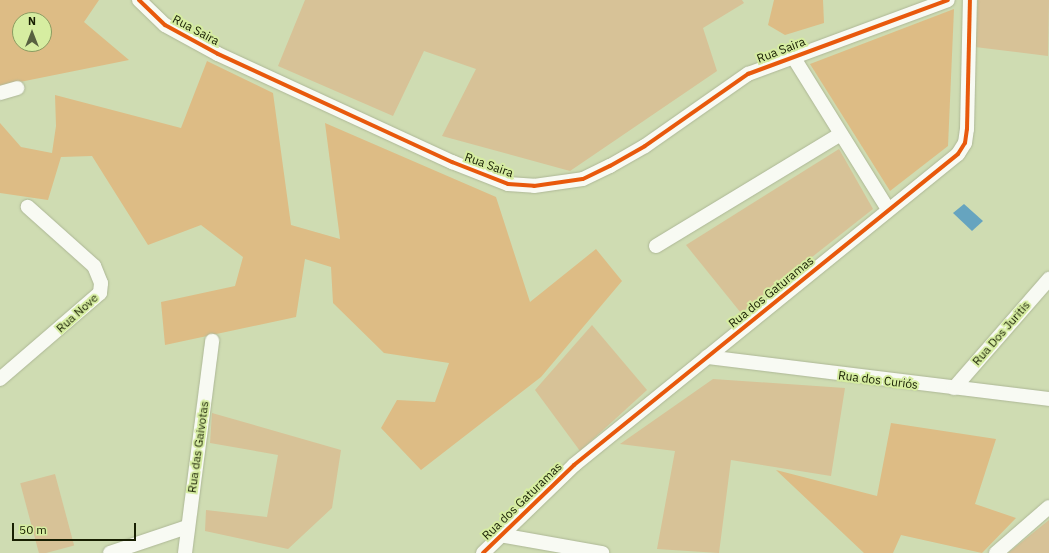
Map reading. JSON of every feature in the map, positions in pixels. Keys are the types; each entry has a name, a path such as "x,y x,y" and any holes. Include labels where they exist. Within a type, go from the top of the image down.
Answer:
{"street":[{"name":"Rua Saira","path":"139,0 165,24 218,54 452,162 508,184 562,184 583,179 645,146 730,83 792,55 948,0"},
{"name":"Rua dos Gaturamas","path":"483,553 574,465 888,209 958,154 965,143 970,0"},
{"path":"792,55 888,209"},
{"path":"0,93 17,88"},
{"path":"656,246 841,134"},
{"name":"Rua Nove","path":"0,379 100,293 102,284 94,266 28,206"},
{"name":"Rua Dos Juritis","path":"954,388 1049,279"},
{"name":"Rua das Gaivotas","path":"185,553 187,526 212,342"},
{"name":"Rua dos Curiós","path":"707,356 1049,399"},
{"path":"996,553 1049,507"},
{"path":"110,553 187,526"},
{"path":"500,535 602,553"}],"shaded area":[{"path":"0,0 99,0 84,22 129,60 0,86"},
{"path":"305,0 742,0 744,3 703,28 717,71 570,171 442,136 476,69 424,51 393,116 278,66"},
{"path":"774,0 823,0 824,23 785,35 768,25"},
{"path":"978,0 1049,0 1048,56 975,47"},
{"path":"954,9 948,146 890,191 810,64"},
{"path":"207,61 273,93 291,225 340,239 325,123 496,197 530,302 596,249 622,281 541,377 421,470 381,428 397,400 435,402 449,363 384,353 333,303 331,267 305,259 296,317 165,345 161,302 235,286 243,257 201,225 148,245 92,156 61,157 48,200 0,193 0,123 21,147 52,153 56,126 55,95 181,128"},
{"path":"839,149 873,209 741,313 686,245"},
{"path":"592,325 647,390 580,451 535,390"},
{"path":"713,379 845,388 831,476 731,460 719,553 657,549 675,451 620,444"},
{"path":"212,413 341,450 332,508 288,549 205,531 206,510 267,517 278,455 210,443"},
{"path":"891,423 996,439 975,504 1016,518 982,553 901,535 893,553 864,553 776,470 877,496"},
{"path":"55,474 74,545 46,553 39,553 20,483"},
{"path":"1049,520 1049,553 1008,553"}],"water":[{"path":"964,204 983,221 972,231 953,213"}],"cycle path":[{"path":"139,0 165,25 218,54 452,162 508,184 534,186 583,179 610,166 645,146 748,74 948,0"},
{"path":"483,553 574,465 958,154 965,143 967,129 970,0"}]}
